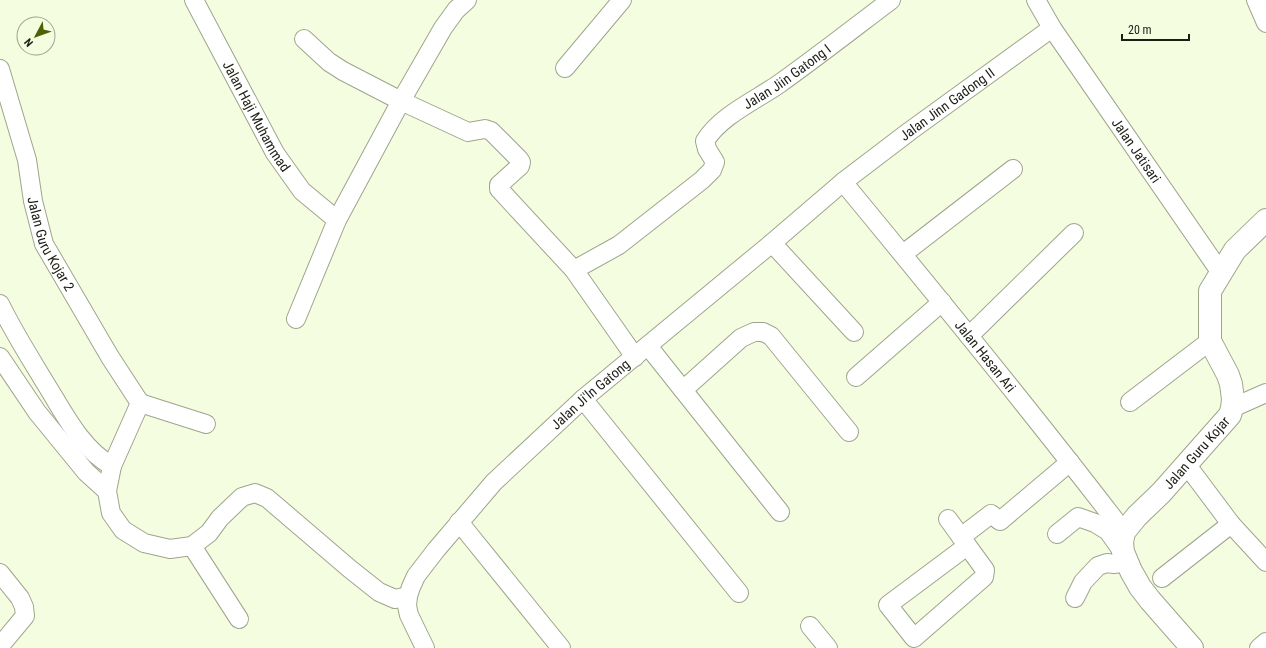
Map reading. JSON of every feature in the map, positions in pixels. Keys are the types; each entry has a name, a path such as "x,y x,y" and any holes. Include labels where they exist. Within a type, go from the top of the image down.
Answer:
{"street":[{"name":"Jalan Haji Muhammad","path":"194,0 275,153 302,191 337,220"},
{"path":"296,319 337,220 401,101 443,28 456,10 467,0"},
{"path":"565,68 622,0"},
{"name":"Jalan Jiin Gatong I","path":"574,270 619,245 702,180 712,170 715,162 707,149 705,141 710,134 728,117 779,84 891,0"},
{"name":"Jalan Jatisari","path":"1036,0 1052,28 1221,273"},
{"path":"1256,0 1266,23"},
{"name":"Jalan Jinn Gadong II","path":"843,182 910,131 1052,28"},
{"path":"304,39 329,62 401,101 468,132 489,129 521,162 520,166 499,185 499,190 574,270 642,352 683,390 780,512"},
{"name":"Jalan Guru Kojar 2","path":"0,68 27,160 33,201 44,244 110,357 140,403"},
{"path":"903,254 1013,169"},
{"name":"Jalan Ji'ln Gatong","path":"425,648 409,615 407,606 408,596 416,576 459,522 494,482 583,399 642,352 843,182"},
{"name":"Jalan Hasan Ari","path":"843,182 942,302 1070,462 1125,549"},
{"name":"Jalan Guru Kojar","path":"1125,549 1137,516 1160,493 1230,415 1232,408 1232,392 1228,375 1210,341 1210,291 1235,250 1266,220"},
{"path":"969,336 1074,233"},
{"path":"772,243 854,332"},
{"path":"856,377 942,302"},
{"path":"0,304 6,331 72,427 101,460 112,466"},
{"path":"683,390 741,338 754,332 763,332 771,336 849,432"},
{"path":"1130,402 1210,341"},
{"path":"0,357 37,412 86,472 107,490"},
{"path":"1232,408 1266,393"},
{"path":"583,399 739,593"},
{"path":"206,424 140,403 112,466 107,490 112,513 123,530 144,543 170,549 192,546 209,533 220,518 242,497 255,493 267,498 379,592 395,599 408,596"},
{"path":"948,520 964,541 985,570 984,577 910,643 888,605 964,541 991,514 1000,521 1070,462"},
{"path":"1186,464 1231,524 1266,562"},
{"path":"1057,534 1078,517 1095,523 1108,531 1125,549 1140,587 1192,648"},
{"path":"459,522 561,648"},
{"path":"1162,578 1231,524"},
{"path":"192,546 239,619"},
{"path":"1075,598 1083,582 1098,566 1106,563 1114,564 1125,549"},
{"path":"0,573 20,598 24,607 24,616 0,646"},
{"path":"810,626 828,648"},
{"path":"1259,648 1266,642"}]}
